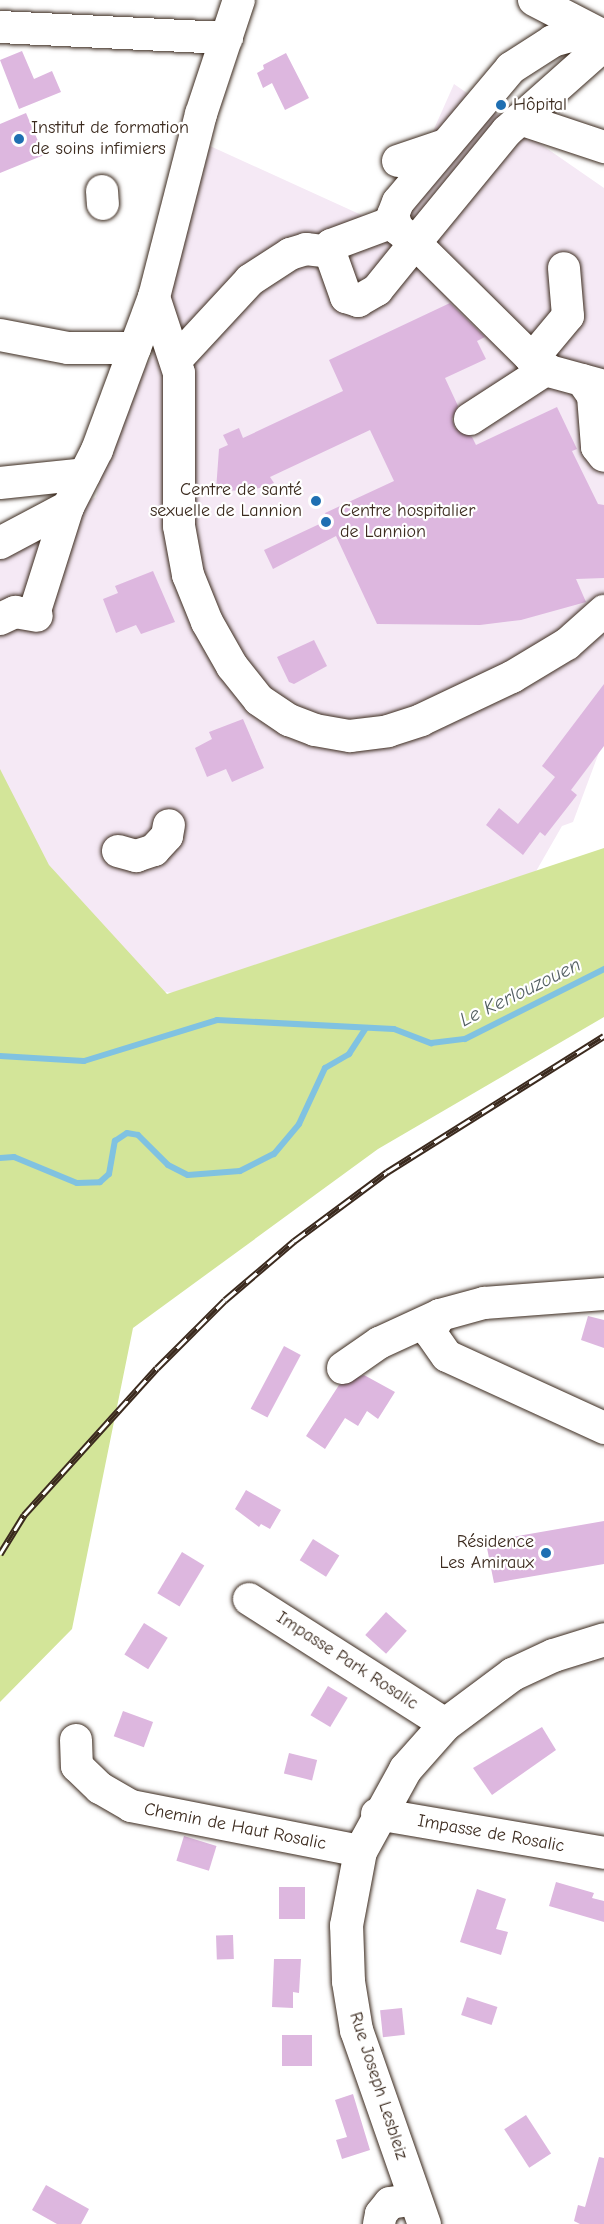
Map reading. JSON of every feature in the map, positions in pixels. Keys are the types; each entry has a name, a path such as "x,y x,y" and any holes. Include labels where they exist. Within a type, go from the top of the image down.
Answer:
{"main road":[{"name":"Rue Joseph Lesbleiz","path":"419,2211 356,2030 348,1980 346,1925 360,1851 377,1815 405,1769 445,1724 512,1674 553,1655 604,1639"}],"street":[{"path":"0,619 15,612 36,615 68,507 85,474 154,297 163,216 240,0"},
{"path":"534,0 604,37"},
{"path":"0,27 227,38"},
{"path":"604,37 570,36 553,41 504,75 398,202 404,232 540,364 597,381 593,396 597,447 604,456"},
{"path":"312,244 346,297 358,301 377,290 404,232 525,115 604,45"},
{"path":"504,75 500,88 504,102 525,115 604,147"},
{"path":"398,161 446,145"},
{"path":"176,360 250,280 290,254 312,244 404,232"},
{"path":"471,418 540,364 568,315 564,268"},
{"path":"154,297 176,360 178,526 188,575 218,641 259,700 289,720 315,730 350,736 388,731 421,720 512,677 567,644 604,611"},
{"path":"0,335 68,348 135,348"},
{"path":"0,483 85,474"},
{"path":"0,543 68,507"},
{"path":"118,851 136,856 154,850 166,836 169,825"},
{"path":"343,1368 379,1343 440,1315 484,1303 604,1294"},
{"path":"440,1315 430,1332 447,1356 604,1428"},
{"name":"Impasse Park Rosalic","path":"249,1599 445,1724"},
{"name":"Chemin de Haut Rosalic","path":"76,1740 77,1766 100,1788 131,1806 360,1851"},
{"name":"Impasse de Rosalic","path":"377,1815 604,1853"},
{"path":"379,2224 381,2214 390,2204 419,2211"}],"shaded area":[{"name":"Centre hospitalier de Lannion","path":"454,84 604,188 604,739 573,822 562,826 523,894 182,994 78,982 0,776 0,547 96,497 112,421 155,351 210,146 390,228"}],"green space":[{"path":"0,769 49,865 167,994 604,848 604,1017 378,1149 133,1328 72,1629 0,1702"}],"building":[{"path":"22,51 34,79 52,71 61,92 19,109 0,60"},
{"path":"286,53 309,98 285,110 272,83 263,88 257,73 264,69 263,65"},
{"name":"Institut de formation de soins infimiers","path":"26,113 44,155 0,173 0,124"},
{"path":"450,303 485,337 477,341 486,359 445,378 458,406 452,419 455,428 472,437 476,445 557,407 577,449 572,451 598,504 604,505 604,578 576,579 586,602 521,620 480,625 377,624 336,536 273,569 264,550 328,520 325,513 394,481 370,430 270,477 274,483 250,491 216,490 219,449 228,445 223,435 239,428 243,438 343,391 329,360"},
{"path":"153,571 175,622 141,634 136,625 116,633 103,599 118,593 115,586"},
{"path":"314,640 327,666 294,684 289,682 277,657"},
{"path":"604,684 604,746 571,790 577,795 545,836 540,832 523,855 486,825 499,808 518,824 555,777 542,766"},
{"path":"243,719 264,768 232,782 226,769 207,777 195,748 212,739 209,732"},
{"path":"588,1316 604,1320 604,1348 581,1340"},
{"path":"284,1346 301,1355 267,1418 251,1409"},
{"path":"364,1375 395,1392 378,1419 367,1411 358,1426 345,1418 325,1449 306,1436 339,1385"},
{"path":"246,1490 281,1510 270,1529 261,1524 259,1527 235,1509"},
{"name":"Résidence Les Amiraux","path":"604,1521 604,1564 494,1583 487,1548 511,1543 512,1537"},
{"path":"313,1539 339,1555 326,1577 300,1560"},
{"path":"182,1552 204,1565 180,1607 157,1593"},
{"path":"386,1612 407,1631 386,1654 365,1635"},
{"path":"144,1623 168,1638 148,1669 124,1654"},
{"path":"328,1686 348,1698 330,1727 310,1715"},
{"path":"123,1711 153,1722 144,1747 114,1736"},
{"path":"542,1727 556,1750 492,1795 473,1768"},
{"path":"289,1753 317,1760 312,1780 284,1773"},
{"path":"184,1836 217,1846 209,1871 176,1861"},
{"path":"556,1882 594,1893 592,1898 604,1901 604,1922 549,1906"},
{"path":"279,1887 305,1887 305,1919 279,1919"},
{"path":"477,1889 506,1899 496,1929 508,1932 501,1955 460,1942"},
{"path":"233,1935 234,1959 217,1960 216,1936"},
{"path":"274,1959 301,1959 299,1993 293,1992 293,2008 272,2007"},
{"path":"467,1997 497,2007 492,2025 461,2015"},
{"path":"402,2008 405,2035 383,2037 380,2010"},
{"path":"282,2035 312,2035 312,2066 282,2066"},
{"path":"353,2094 370,2150 342,2159 336,2140 347,2137 335,2100"},
{"path":"526,2115 551,2154 529,2168 504,2129"},
{"path":"599,2157 604,2158 604,2224 580,2224 574,2221 578,2205 585,2207"},
{"path":"46,2185 89,2209 81,2224 57,2224 32,2210"}],"waterway":[{"path":"0,1056 84,1061 217,1020 394,1029 431,1043 465,1039 604,969"},
{"name":"Le Kerlouzouen","path":"0,1158 14,1157 77,1183 100,1182 109,1174 115,1141 127,1133 138,1135 168,1165 188,1175 240,1171 274,1154 299,1124 325,1068 349,1054 365,1029"}],"railway":[{"path":"0,1554 24,1515 157,1368 225,1300 294,1241 387,1172 604,1036"}],"place":[{"name":"Hôpital","path":"501,105"},
{"name":"Institut de formation de soins infimiers","path":"19,139"},
{"name":"Centre de santé sexuelle de Lannion","path":"316,501"},
{"name":"Centre hospitalier de Lannion","path":"326,522"},
{"name":"Résidence Les Amiraux","path":"546,1553"}]}
